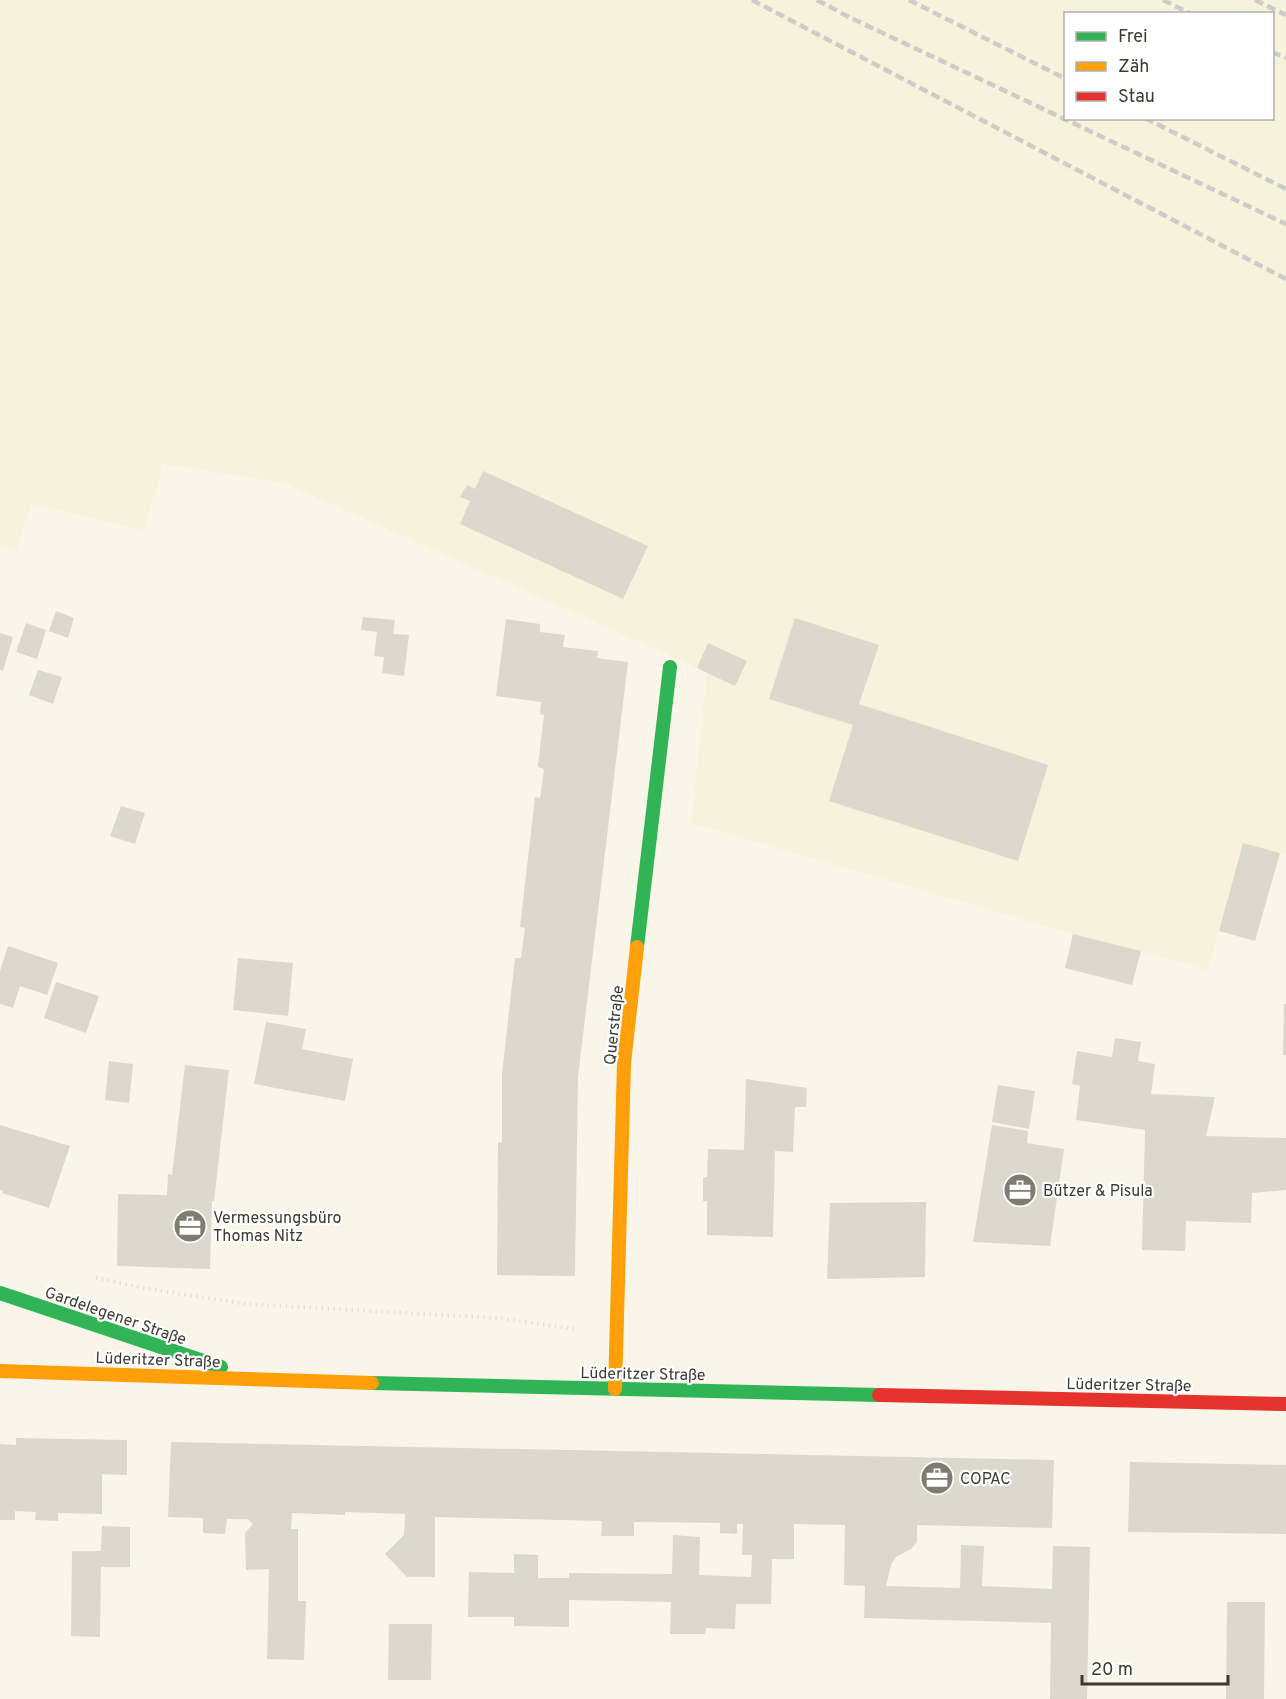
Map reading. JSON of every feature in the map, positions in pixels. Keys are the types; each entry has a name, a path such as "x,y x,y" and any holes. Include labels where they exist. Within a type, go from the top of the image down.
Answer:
{"main road":[{"name":"Querstraße","path":"615,1389 624,1063 670,667"},
{"name":"Gardelegener Straße","path":"0,1293 256,1379"},
{"name":"Lüderitzer Straße","path":"0,1371 615,1389 1286,1404"}],"path":[{"path":"86,1276 144,1288 246,1304 497,1318 616,1335"}],"shaded area":[{"path":"0,0 1286,0 1286,854 1243,843 1208,970 1073,934 691,823 707,672 284,483 164,464 143,530 31,504 16,551 0,545"}],"building":[{"path":"483,471 648,546 623,599 460,524 470,501 460,497 467,485 475,489"},
{"path":"56,611 74,618 68,638 49,631"},
{"path":"363,617 395,620 393,634 409,635 404,676 382,673 384,657 374,656 377,632 361,630"},
{"path":"795,618 879,645 859,704 1048,765 1018,861 829,801 853,725 769,699"},
{"path":"506,619 540,624 540,632 565,635 563,647 598,651 597,658 628,662 578,1077 575,1276 497,1275 498,1143 502,1142 502,1074 515,958 521,958 525,928 520,927 535,797 540,798 544,769 538,767 544,715 540,714 541,702 496,696"},
{"path":"26,623 46,630 37,659 16,652"},
{"path":"0,633 13,637 3,671 0,670"},
{"path":"708,643 747,661 735,686 697,668"},
{"path":"38,670 62,677 53,704 29,695"},
{"path":"121,806 145,813 135,844 110,836"},
{"path":"1243,843 1280,853 1255,941 1219,931"},
{"path":"1073,934 1141,951 1132,985 1065,968"},
{"path":"8,946 58,963 47,995 20,986 13,1008 0,1004 0,971"},
{"path":"238,958 293,963 288,1016 233,1010"},
{"path":"56,982 99,996 86,1033 44,1018"},
{"path":"1284,1004 1286,1004 1286,1055 1283,1055"},
{"path":"266,1022 306,1029 302,1049 353,1059 345,1101 254,1084"},
{"path":"1115,1038 1141,1042 1138,1061 1155,1064 1151,1094 1215,1097 1206,1136 1286,1138 1286,1190 1252,1193 1251,1223 1186,1221 1185,1251 1142,1250 1145,1130 1076,1120 1080,1086 1072,1084 1077,1051 1112,1057"},
{"path":"109,1061 133,1064 129,1103 105,1100"},
{"path":"185,1065 229,1070 214,1201 212,1201 210,1269 117,1266 118,1194 167,1195 168,1174 172,1175"},
{"path":"746,1079 807,1088 806,1107 795,1107 793,1152 775,1151 773,1237 707,1235 707,1201 703,1201 703,1177 707,1177 708,1149 744,1150"},
{"path":"998,1085 1035,1091 1029,1129 992,1122"},
{"path":"0,1125 70,1146 49,1208 2,1193 3,1191 0,1190"},
{"path":"992,1125 1028,1131 1027,1143 1064,1149 1050,1246 973,1242"},
{"path":"926,1202 925,1277 827,1279 830,1203"},
{"path":"16,1438 127,1440 127,1475 102,1474 102,1514 58,1513 58,1521 35,1520 36,1512 15,1511 15,1520 0,1520 0,1444 16,1445"},
{"path":"171,1442 1054,1460 1052,1528 917,1525 917,1542 911,1549 896,1557 891,1565 886,1586 960,1588 961,1545 984,1546 982,1586 1052,1589 1053,1546 1090,1547 1087,1699 1050,1699 1051,1623 864,1618 865,1586 844,1585 845,1525 794,1524 794,1559 772,1559 771,1604 736,1604 735,1629 706,1628 705,1634 670,1634 671,1602 569,1600 569,1627 514,1626 514,1617 468,1617 469,1572 514,1573 514,1554 538,1555 538,1578 569,1578 569,1573 672,1574 673,1535 700,1537 699,1575 751,1577 752,1555 742,1555 743,1524 737,1524 737,1534 720,1533 720,1523 634,1522 634,1536 601,1536 602,1521 435,1517 435,1577 407,1577 385,1554 404,1535 405,1514 292,1513 291,1529 298,1529 298,1601 306,1601 304,1660 267,1659 269,1569 246,1570 245,1533 253,1524 247,1519 227,1519 225,1534 203,1533 203,1518 168,1517"},
{"path":"1130,1462 1286,1465 1286,1534 1128,1532"},
{"path":"102,1526 130,1527 130,1567 101,1567 100,1637 71,1636 72,1551 101,1551"},
{"path":"1227,1602 1265,1602 1264,1699 1226,1699"},
{"path":"389,1624 432,1624 431,1680 388,1680"}],"railway":[{"path":"752,0 1286,279"},
{"path":"817,0 1064,119"},
{"path":"909,0 1064,78"},
{"path":"1163,0 1187,12"},
{"path":"1255,0 1286,15"},
{"path":"1274,53 1286,58"},
{"path":"1066,120 1286,224"},
{"path":"1149,120 1286,189"}],"traffic: fast":[{"path":"637,947 670,667"},
{"path":"0,1293 221,1367"},
{"path":"372,1383 879,1395"}],"traffic: slow":[{"path":"615,1389 624,1063 637,947"},
{"path":"0,1371 372,1383"}],"traffic: jam":[{"path":"879,1395 1286,1404"}],"place":[{"name":"Bützer & Pisula","path":"1020,1190"},
{"name":"Vermessungsbüro Thomas Nitz","path":"190,1226"},
{"name":"COPAC","path":"937,1478"}]}
